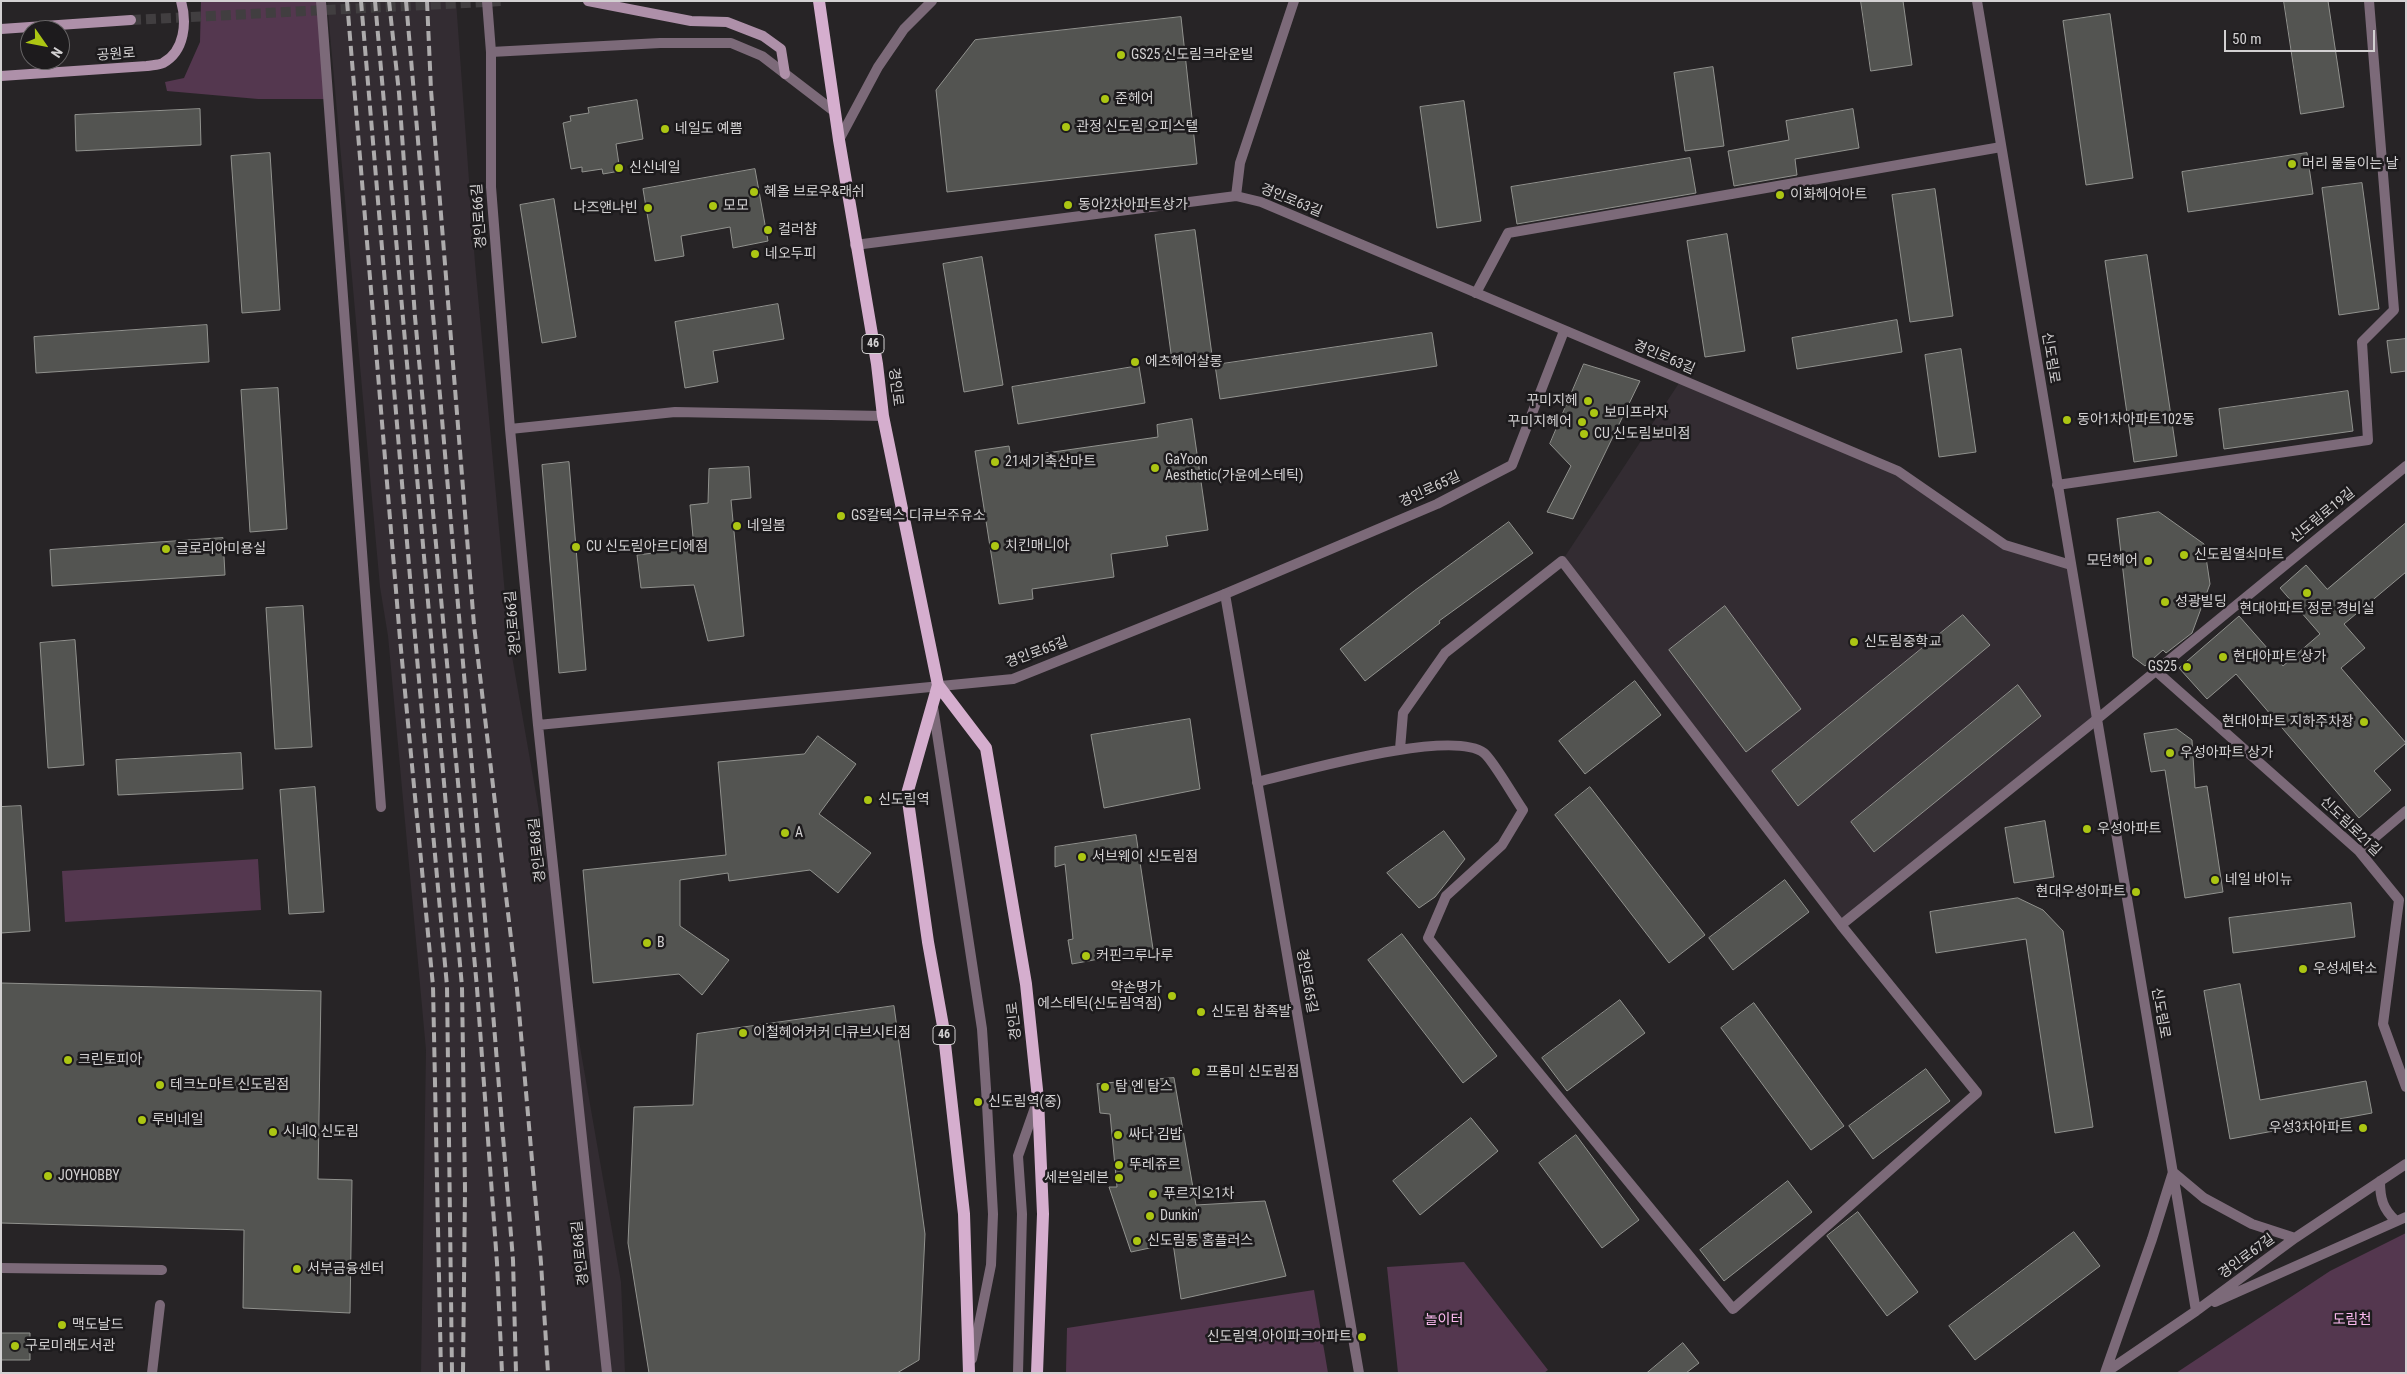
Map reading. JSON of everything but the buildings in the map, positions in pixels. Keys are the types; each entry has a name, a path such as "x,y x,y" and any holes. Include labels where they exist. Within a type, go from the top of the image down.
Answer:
{"main road":[{"name":"공원로","path":"1,76 147,66 164,62 180,44 182,37 184,10 181,1"},
{"path":"588,1 691,21 727,22 763,36 781,49 786,74"},
{"name":"경인로","path":"819,1 855,245 877,364 884,416 938,685 986,748 1026,984 1038,1099 1043,1214 1037,1373"},
{"path":"1,29 131,20"},
{"name":"경인로","path":"938,685 907,794 928,942 944,1026 962,1194 969,1372"}],"street":[{"path":"321,1 381,807"},
{"name":"경인로66길","path":"487,1 491,52 491,187 510,429 538,725"},
{"path":"839,140 878,67 904,29 932,1"},
{"path":"1236,196 1240,163 1294,1"},
{"name":"신도림로","path":"1977,1 2196,1311"},
{"path":"2057,486 2368,440 2362,342 2394,310 2369,1"},
{"path":"491,52 660,43 731,43 762,56 835,112"},
{"path":"1476,293 1508,233 2001,147"},
{"name":"경인로63길","path":"855,245 1236,196 1261,202 1898,471 2005,545 2071,565"},
{"name":"경인로65길","path":"938,685 1013,678 1225,594 1437,504 1512,464 1564,331"},
{"path":"510,429 675,412 884,416"},
{"name":"신도림로19길","path":"2096,720 2406,466"},
{"path":"1257,782 1400,749 1466,746 1485,754 1523,810 1502,845 1446,896 1428,938 1733,1309 1977,1093 1841,924 1562,561 1445,653 1403,713 1400,749"},
{"name":"경인로65길","path":"1225,594 1359,1373"},
{"name":"신도림로21길","path":"2156,671 2359,851 2399,900 2383,1024 2406,1087"},
{"path":"538,725 856,695 938,685"},
{"path":"932,703 982,1029 993,1205 991,1265 969,1372"},
{"path":"1841,924 2096,720"},
{"name":"경인로68길","path":"538,725 607,1373"},
{"path":"2359,851 2406,811"},
{"path":"1018,1373 1022,1214 1018,1156 1038,1099"},
{"name":"경인로67길","path":"2105,1373 2196,1311 2295,1238 2406,1164"},
{"path":"2105,1373 2152,1240 2172,1172 2204,1198 2244,1219 2295,1238"},
{"path":"2380,1181 2381,1199 2384,1207 2401,1219"},
{"path":"2196,1311 2401,1219"},
{"path":"1,1268 162,1270"},
{"path":"152,1373 160,1304"}],"shaded area":[{"path":"327,1 456,1 475,263 509,639 621,1282 625,1373 421,1373 426,1050 388,636 380,587"},
{"name":"신도림중학교","path":"1681,380 1898,471 2005,545 2071,565 2096,720 1841,925 1562,561"}],"green space":[{"path":"201,1 318,1 327,99 258,99 167,91 165,82 184,78 200,42"},
{"path":"258,859 261,910 65,922 62,871"},
{"name":"도림천","path":"2406,1233 2406,1373 2176,1373 2330,1271"},
{"name":"놀이터","path":"1464,1262 1548,1370 1544,1373 1398,1373 1387,1267"},
{"path":"1314,1290 1328,1373 1066,1373 1067,1328"}],"tunnel":[{"path":"131,20 503,1"}],"railway":[{"path":"347,1 400,639 433,986 441,1373"},
{"path":"361,1 447,986 452,1373"},
{"path":"375,1 462,987 465,1189 463,1373"},
{"path":"389,1 399,93 415,317 477,988 497,1263 502,1373"},
{"path":"406,1 513,1260 516,1373"},
{"path":"427,1 431,90 474,625 517,989 541,1263 548,1373"}],"place":[{"name":"GS25 신도림크라운빌","path":"1121,55"},
{"name":"준헤어","path":"1105,99"},
{"name":"관정 신도림 오피스텔","path":"1066,127"},
{"name":"네일도 예쁨","path":"665,129"},
{"name":"머리 물들이는 날","path":"2292,164"},
{"name":"신신네일","path":"619,168"},
{"name":"혜올 브로우&래쉬","path":"754,192"},
{"name":"이화헤어아트","path":"1780,195"},
{"name":"동아2차아파트상가","path":"1068,205"},
{"name":"모모","path":"713,206"},
{"name":"나즈앤나빈","path":"648,208"},
{"name":"컬러챰","path":"768,230"},
{"name":"네오두피","path":"755,254"},
{"name":"에츠헤어살롱","path":"1135,362"},
{"name":"꾸미지헤","path":"1588,401"},
{"name":"보미프라자","path":"1594,413"},
{"name":"동아1차아파트102동","path":"2067,420"},
{"name":"꾸미지헤어","path":"1582,422"},
{"name":"CU 신도림보미점","path":"1584,434"},
{"name":"21세기축산마트","path":"995,462"},
{"name":"GaYoon Aesthetic(가윤에스테틱)","path":"1155,468"},
{"name":"GS칼텍스 디큐브주유소","path":"841,516"},
{"name":"네일봄","path":"737,526"},
{"name":"치킨매니아","path":"995,546"},
{"name":"CU 신도림아르디에점","path":"576,547"},
{"name":"글로리아미용실","path":"166,549"},
{"name":"신도림열쇠마트","path":"2184,555"},
{"name":"모던헤어","path":"2148,561"},
{"name":"현대아파트 정문 경비실","path":"2307,593"},
{"name":"성광빌딩","path":"2165,602"},
{"name":"신도림중학교","path":"1854,642"},
{"name":"현대아파트 상가","path":"2223,657"},
{"name":"GS25","path":"2187,667"},
{"name":"현대아파트 지하주차장","path":"2364,722"},
{"name":"우성아파트 상가","path":"2170,753"},
{"name":"신도림역","path":"868,800"},
{"name":"우성아파트","path":"2087,829"},
{"name":"A","path":"785,833"},
{"name":"서브웨이 신도림점","path":"1082,857"},
{"name":"네일 바이뉴","path":"2215,880"},
{"name":"현대우성아파트","path":"2136,892"},
{"name":"B","path":"647,943"},
{"name":"커핀그루나루","path":"1086,956"},
{"name":"우성세탁소","path":"2303,969"},
{"name":"약손명가 에스테틱(신도림역점)","path":"1172,996"},
{"name":"신도림 참족발","path":"1201,1012"},
{"name":"이철헤어커커 디큐브시티점","path":"743,1033"},
{"name":"크린토피아","path":"68,1060"},
{"name":"프롬미 신도림점","path":"1196,1072"},
{"name":"테크노마트 신도림점","path":"160,1085"},
{"name":"탐 엔 탐스","path":"1105,1087"},
{"name":"신도림역(중)","path":"978,1102"},
{"name":"루비네일","path":"142,1120"},
{"name":"우성3차아파트","path":"2363,1128"},
{"name":"시네Q 신도림","path":"273,1132"},
{"name":"싸다 김밥","path":"1118,1135"},
{"name":"뚜레쥬르","path":"1119,1165"},
{"name":"JOYHOBBY","path":"48,1176"},
{"name":"세븐일레븐","path":"1119,1178"},
{"name":"푸르지오1차","path":"1153,1194"},
{"name":"Dunkin'","path":"1150,1216"},
{"name":"신도림동 홈플러스","path":"1137,1241"},
{"name":"서부금융센터","path":"297,1269"},
{"name":"맥도날드","path":"62,1325"},
{"name":"신도림역.아이파크아파트","path":"1362,1337"},
{"name":"구로미래도서관","path":"15,1346"}]}
